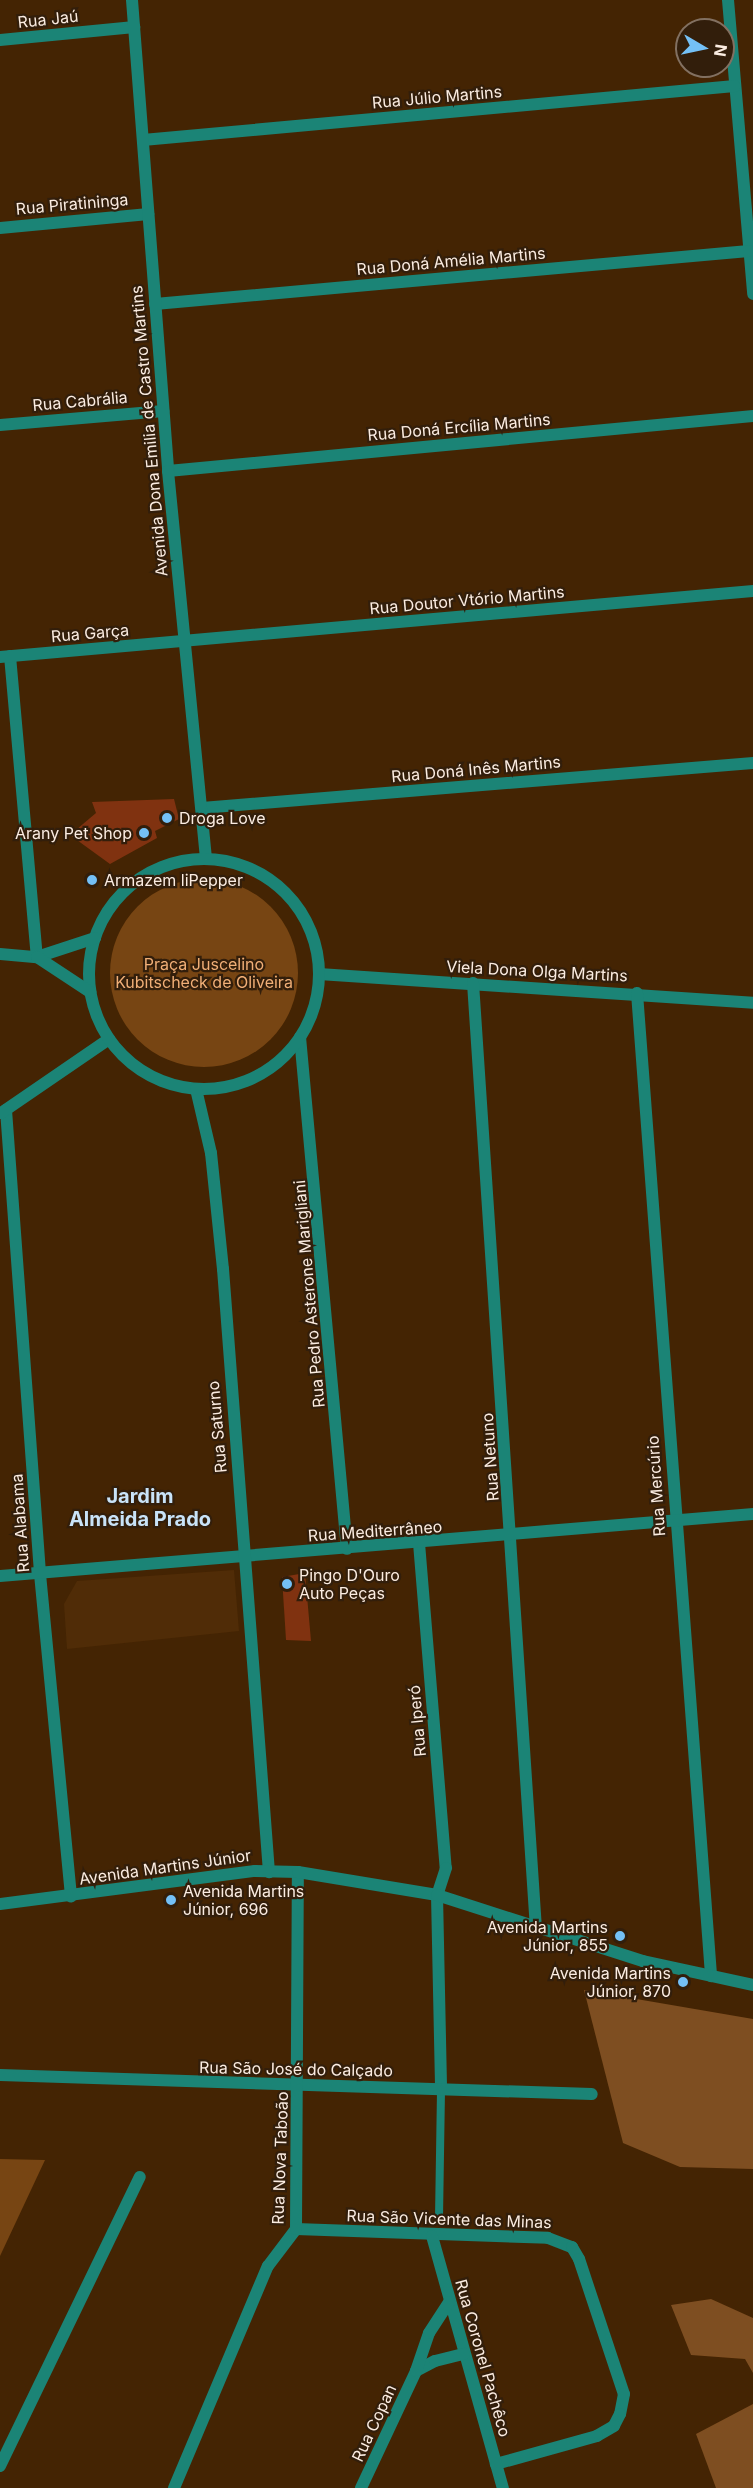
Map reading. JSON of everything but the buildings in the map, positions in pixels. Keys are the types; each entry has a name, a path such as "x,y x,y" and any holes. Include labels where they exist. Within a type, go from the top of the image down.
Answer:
{"street":[{"name":"Avenida Dona Emilia de Castro Martins","path":"132,0 168,471 183,641 207,858"},
{"path":"728,0 753,294"},
{"name":"Rua Jaú","path":"0,40 134,27"},
{"name":"Rua Júlio Martins","path":"143,140 735,86"},
{"name":"Rua Piratininga","path":"0,228 148,214"},
{"name":"Rua Doná Amélia Martins","path":"155,304 749,251"},
{"name":"Rua Cabrália","path":"0,425 163,411"},
{"name":"Rua Doná Ercília Martins","path":"168,471 753,416"},
{"name":"Rua Doutor Vtório Martins","path":"183,641 753,591"},
{"name":"Rua Garça","path":"5,657 183,641"},
{"path":"5,657 37,957"},
{"name":"Rua Doná Inês Martins","path":"202,808 753,763"},
{"path":"207,858 243,865 261,873 292,899 312,934 319,974 314,1007 300,1037 277,1063 255,1077 231,1086 196,1089 147,1074 109,1039 90,992 90,956 95,938 111,906 136,880 168,864 207,858"},
{"path":"0,954 37,957 95,938"},
{"path":"37,957 90,992"},
{"name":"Viela Dona Olga Martins","path":"319,974 637,993 753,1003"},
{"name":"Rua Netuno","path":"473,984 513,1536 536,1928"},
{"name":"Rua Mercúrio","path":"637,993 711,1976"},
{"name":"Rua Pedro Asterone Marigliani","path":"300,1037 347,1549"},
{"path":"3,1112 109,1039"},
{"name":"Rua Saturno","path":"196,1089 211,1153 269,1872"},
{"name":"Rua Alabama","path":"3,1112 40,1574 71,1897"},
{"name":"Rua Mediterrâneo","path":"0,1576 419,1544 675,1519 753,1514"},
{"name":"Rua Iperó","path":"419,1544 446,1868 437,1895 441,2088"},
{"name":"Avenida Martins Júnior","path":"0,1904 269,1872 298,1872 437,1895 643,1961 753,1984"},
{"name":"Rua Nova Taboão","path":"174,2488 268,2266 296,2229 299,2088 298,1872"},
{"name":"Rua São José do Calçado","path":"0,2075 299,2088 441,2088 592,2094"},
{"path":"0,2466 140,2177"},
{"name":"Rua São Vicente das Minas","path":"296,2229 432,2236 548,2238 572,2247 624,2394 614,2426 597,2436 496,2464"},
{"name":"Rua Coronel Pachêco","path":"432,2236 503,2488"},
{"name":"Rua Copan","path":"361,2488 416,2372 429,2333 449,2302"},
{"name":"Rua Copan","path":"416,2372 435,2361 464,2354"}],"lane":[{"path":"439,2218 441,2088"}],"shaded area":[{"path":"234,1570 239,1631 67,1649 64,1604 77,1581"},
{"path":"584,1990 753,2019 753,2169 680,2167 623,2143"},
{"path":"711,2299 753,2318 753,2373 745,2359 691,2355 671,2305"},
{"path":"753,2404 753,2488 716,2488 696,2434"}],"green space":[{"name":"Praça Juscelino Kubitscheck de Oliveira","path":"195,879 213,879 240,886 271,906 291,937 298,973 291,1009 271,1040 240,1060 213,1067 195,1067 160,1056 144,1046 131,1033 114,1000 110,982 110,964 121,929 131,913 144,900 177,883"},
{"path":"0,2159 45,2160 0,2256"}],"place":[{"name":"Droga Love","path":"167,818"},
{"name":"Arany Pet Shop","path":"144,833"},
{"name":"Armazem liPepper","path":"92,880"},
{"name":"Pingo D'Ouro Auto Peças","path":"287,1584"},
{"name":"Avenida Martins Júnior, 696","path":"171,1900"},
{"name":"Avenida Martins Júnior, 855","path":"620,1936"},
{"name":"Avenida Martins Júnior, 870","path":"683,1982"}],"district":[{"name":"Jardim Almeida Prado","path":"140,1508"}]}
